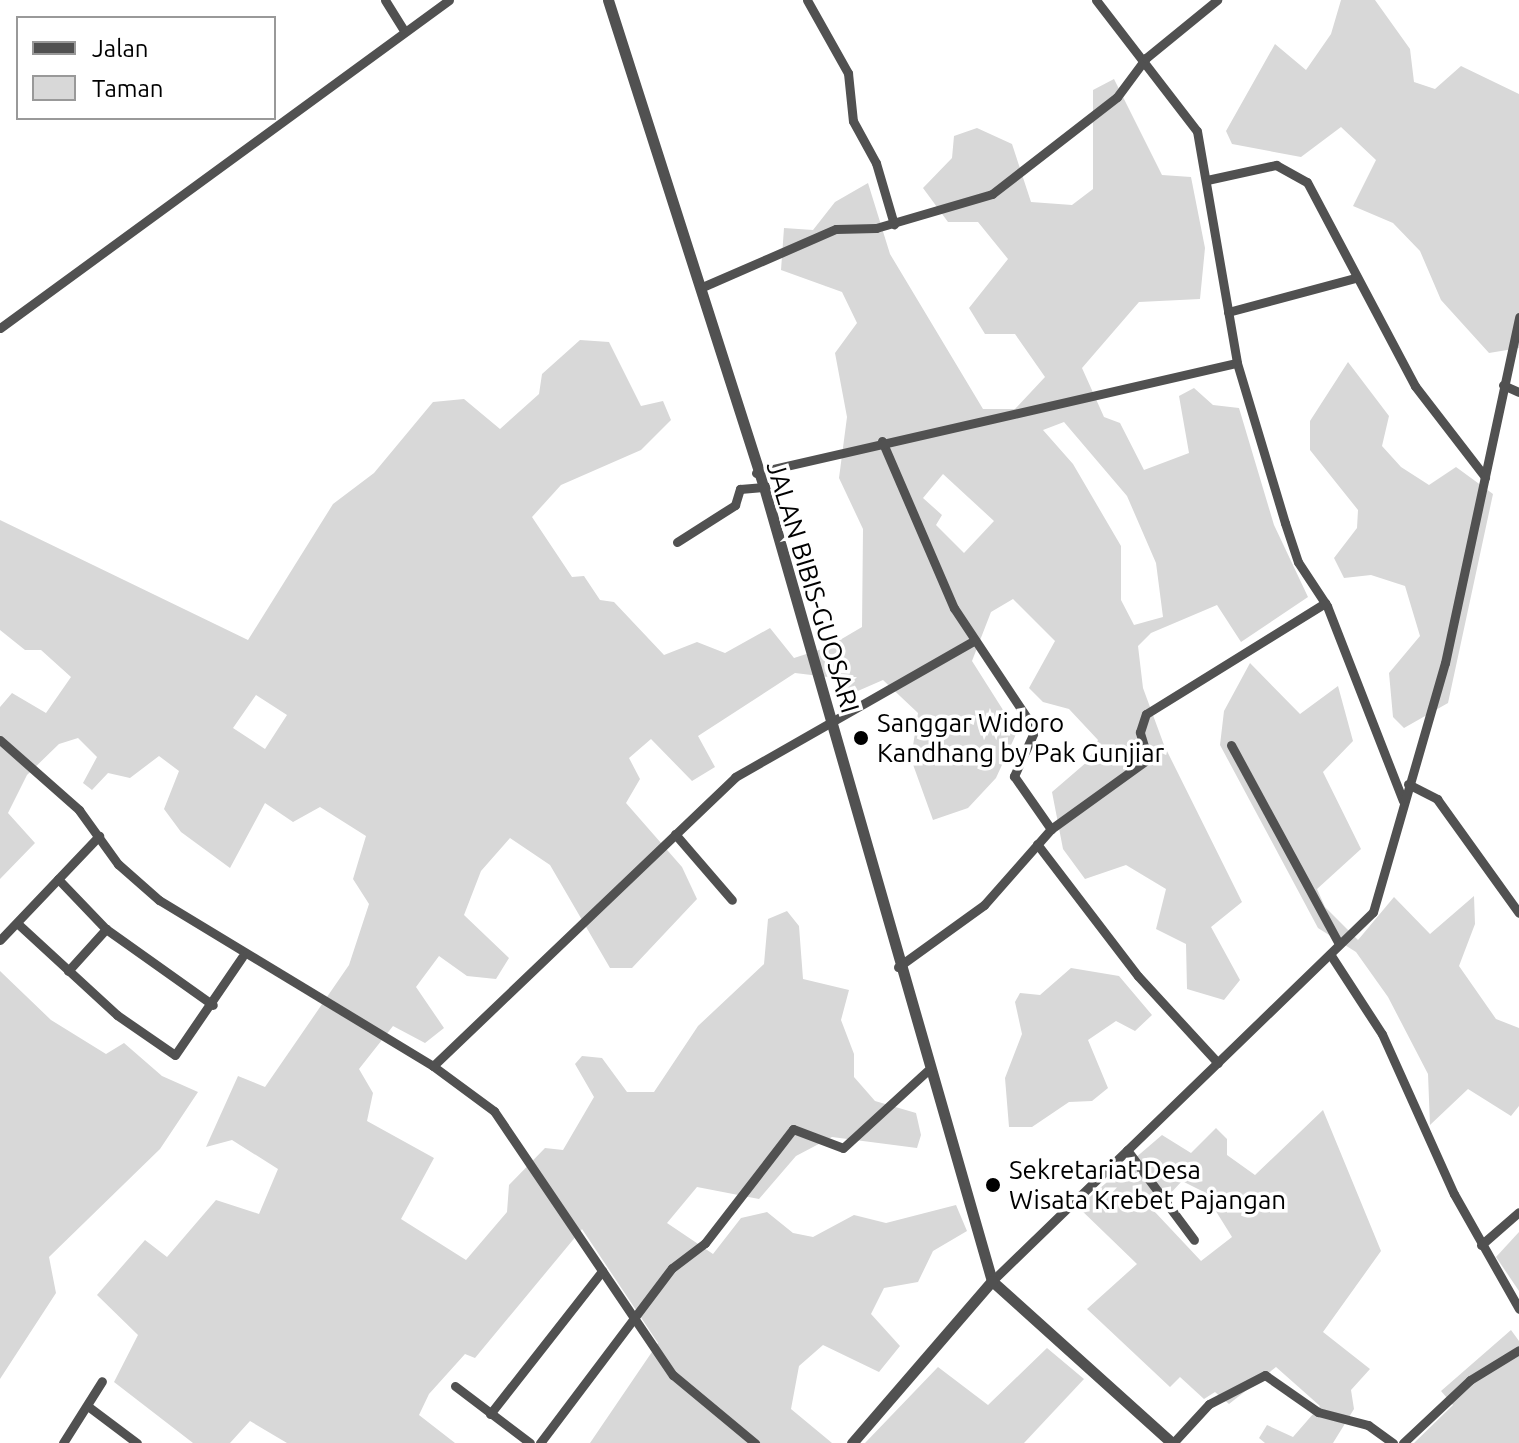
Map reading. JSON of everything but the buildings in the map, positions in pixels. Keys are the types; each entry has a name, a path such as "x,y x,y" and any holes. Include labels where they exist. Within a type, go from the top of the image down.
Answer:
{"street":[{"path":"385,0 404,31"},
{"path":"0,328 449,0"},
{"name":"JALAN BIBIS-GUOSARI","path":"608,0 756,473 764,487 927,1071 992,1281"},
{"path":"807,0 848,73 853,121 876,163 894,224"},
{"path":"1096,0 1146,58 1192,119 1207,180 1237,363 1298,562 1325,603 1403,801"},
{"path":"700,288 836,229 894,224 992,194 1117,97 1146,58 1217,0"},
{"path":"1207,180 1266,165 1288,167 1332,220 1355,278 1415,386 1485,477"},
{"path":"1228,312 1355,278"},
{"path":"852,1443 992,1281 1373,912 1445,663 1519,317"},
{"path":"756,473 882,441 1237,363"},
{"path":"1503,385 1519,392"},
{"path":"882,441 975,640 1035,730 1014,776 1051,829"},
{"path":"677,542 735,505 740,489 764,487"},
{"path":"898,967 984,905 1051,829 1148,759 1140,732 1146,714 1325,603"},
{"path":"433,1066 735,777 975,640"},
{"path":"0,740 99,836 148,891 242,957 433,1066 513,1132 673,1375 755,1443"},
{"path":"1231,745 1339,944"},
{"path":"1408,784 1437,799 1519,913"},
{"path":"675,834 732,900"},
{"path":"0,940 99,836"},
{"path":"1037,844 1138,976 1218,1063"},
{"path":"58,879 106,929 213,1005"},
{"path":"17,923 68,971 175,1055 213,1005 242,957"},
{"path":"68,971 106,929"},
{"path":"1330,954 1382,1034 1481,1245 1519,1309"},
{"path":"540,1443 635,1319 793,1129 843,1148 927,1071"},
{"path":"1127,1150 1194,1240"},
{"path":"1481,1245 1519,1212"},
{"path":"490,1414 602,1271"},
{"path":"992,1281 1172,1443 1209,1404 1265,1375 1318,1412 1368,1425 1393,1443"},
{"path":"1403,1443 1470,1380 1519,1350"},
{"path":"63,1443 89,1407 102,1381"},
{"path":"455,1386 530,1443"},
{"path":"89,1407 137,1443"}],"green space":[{"path":"1341,0 1375,0 1410,49 1414,82 1435,89 1461,66 1519,94 1519,348 1489,353 1441,300 1420,251 1393,223 1353,206 1376,160 1341,127 1301,157 1232,144 1226,131 1275,44 1306,70 1331,34"},
{"path":"1114,79 1162,175 1191,177 1205,248 1200,299 1139,302 1082,368 1104,417 1120,423 1144,470 1189,453 1179,396 1194,388 1213,405 1239,408 1274,525 1308,597 1241,642 1217,605 1151,633 1138,646 1143,688 1164,745 1242,902 1211,927 1240,980 1224,1000 1187,989 1186,944 1156,929 1166,889 1126,865 1085,879 1063,849 1052,792 1088,761 1098,740 1069,709 1043,702 1029,688 1055,641 1013,599 991,612 972,661 1017,732 996,778 968,808 933,820 911,759 918,713 883,680 844,697 836,678 795,673 698,736 715,767 692,781 651,739 629,758 640,779 626,803 682,867 697,899 632,968 610,968 550,865 510,838 481,871 464,915 509,958 496,979 467,976 439,956 416,987 444,1028 425,1043 393,1026 359,1069 373,1093 367,1121 434,1158 401,1219 466,1260 507,1212 509,1185 545,1148 563,1150 594,1097 575,1064 582,1056 602,1058 627,1092 654,1092 698,1026 764,964 768,919 787,911 799,926 803,979 849,990 841,1020 854,1054 854,1077 875,1101 916,1113 921,1135 917,1148 832,1137 796,1156 759,1199 697,1187 667,1223 713,1254 741,1218 767,1212 793,1233 813,1237 854,1215 886,1223 956,1205 967,1231 933,1251 918,1282 884,1288 871,1314 900,1346 879,1372 823,1345 799,1366 791,1409 832,1443 590,1443 658,1343 582,1229 475,1358 465,1354 429,1394 419,1415 455,1443 287,1443 250,1421 230,1443 193,1443 114,1382 138,1335 97,1295 145,1240 167,1257 216,1200 259,1214 278,1169 232,1140 206,1147 238,1076 265,1087 349,965 369,904 353,879 366,836 320,807 293,822 265,803 230,868 181,832 164,809 179,771 159,756 130,778 108,773 92,790 83,783 97,757 78,738 59,744 27,775 8,813 35,843 0,879 0,707 12,693 46,713 71,677 41,650 25,650 0,630 0,520 248,640 333,504 374,473 433,402 464,399 500,429 539,394 542,374 580,340 609,342 641,406 663,401 671,420 641,450 561,485 532,517 572,577 584,576 600,600 614,602 664,655 697,642 725,653 770,628 794,658 828,647 862,627 863,529 839,478 847,417 835,353 857,323 842,292 781,270 784,228 813,230 835,202 868,183 890,254 983,409 1015,409 1045,377 1015,334 985,334 969,308 1008,259 978,222 948,222 923,188 952,158 954,136 977,128 1012,144 1031,202 1072,205 1093,189 1093,90","holes":["1064,422 1127,496 1156,563 1163,617 1134,625 1121,600 1121,546 1073,464 1043,430","943,474 994,521 964,553 936,525 942,515 923,498","256,695 287,715 265,749 233,728"]},
{"path":"1348,362 1389,416 1382,446 1401,467 1429,485 1456,467 1493,494 1448,703 1404,728 1393,717 1389,673 1420,636 1405,586 1371,575 1344,578 1334,558 1357,528 1358,510 1310,450 1310,421"},
{"path":"1250,663 1300,714 1338,686 1353,741 1323,772 1361,849 1317,889 1325,907 1358,940 1394,897 1430,934 1474,896 1475,924 1459,966 1496,1019 1519,1028 1519,1106 1511,1116 1468,1089 1430,1125 1428,1074 1388,997 1356,952 1318,928 1220,745 1224,711"},
{"path":"1071,968 1119,976 1152,1015 1135,1031 1116,1021 1088,1040 1108,1088 1092,1101 1069,1102 1032,1127 1009,1127 1005,1078 1022,1034 1015,1002 1020,993 1040,995"},
{"path":"0,971 51,1020 106,1054 124,1043 162,1076 198,1092 160,1149 49,1257 56,1293 0,1379"},
{"path":"1323,1110 1381,1251 1323,1332 1370,1369 1351,1390 1354,1409 1333,1443 1265,1443 1259,1438 1267,1425 1293,1437 1320,1406 1276,1367 1229,1404 1215,1392 1204,1399 1180,1377 1170,1387 1087,1309 1137,1264 1078,1207 1162,1135 1191,1153 1216,1128 1227,1139 1227,1155 1255,1175","holes":["1182,1181 1204,1192 1232,1237 1201,1261 1154,1211"]},
{"path":"1519,1232 1519,1291 1496,1257"},
{"path":"1511,1330 1519,1341 1519,1443 1414,1443 1453,1405 1441,1391"},
{"path":"1047,1348 1084,1379 1024,1443 865,1443 938,1367 988,1405"}],"place":[{"name":"Sanggar Widoro Kandhang by Pak Gunjiar","path":"861,738"},
{"name":"Sekretariat Desa Wisata Krebet Pajangan","path":"993,1185"}]}
